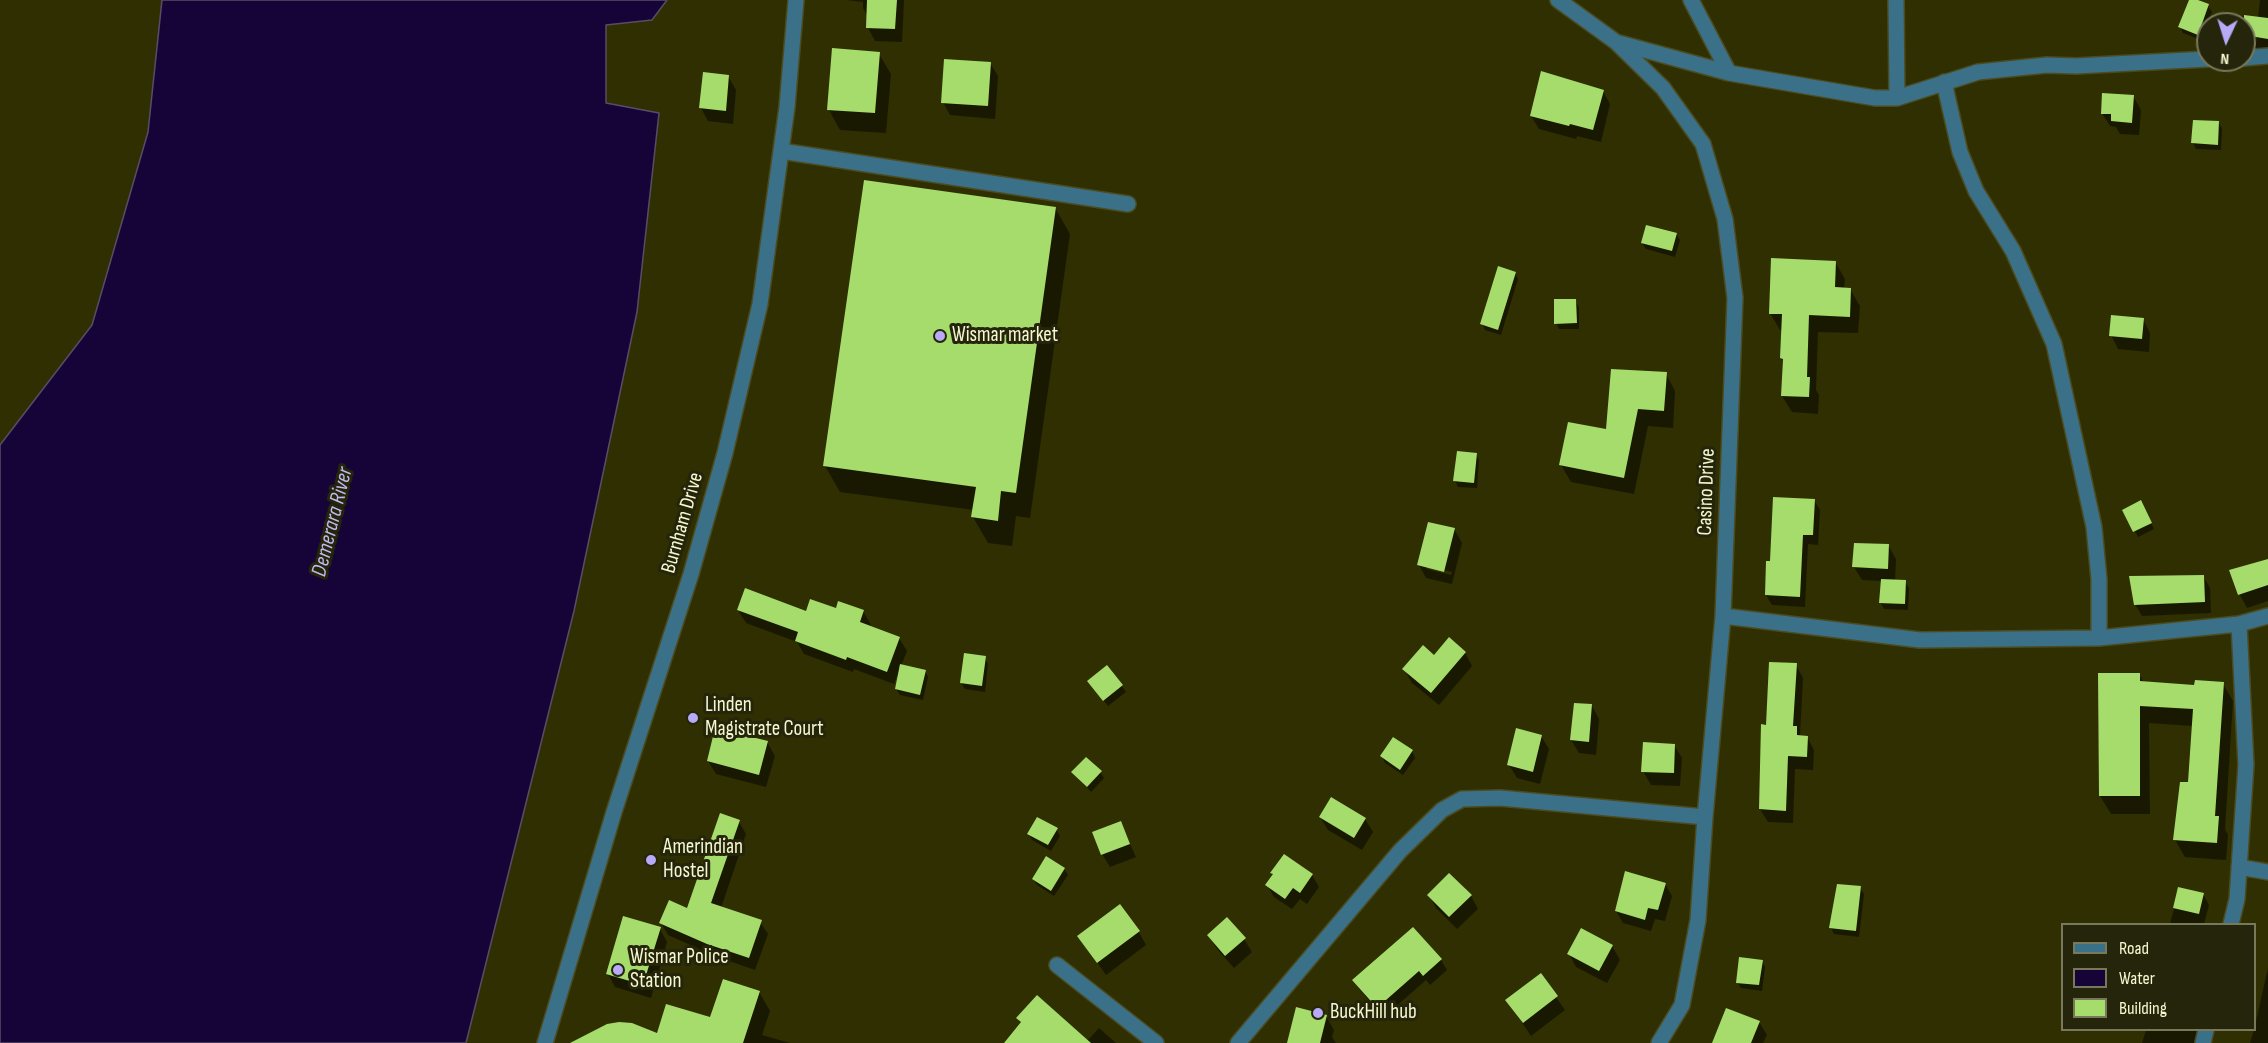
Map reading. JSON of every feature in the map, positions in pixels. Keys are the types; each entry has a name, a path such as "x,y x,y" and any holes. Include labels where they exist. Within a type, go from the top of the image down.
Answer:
{"street":[{"name":"Burnham Drive","path":"544,1043 614,812 691,574 725,453 760,304 782,151 796,0"},
{"name":"Casino Drive","path":"1558,0 1616,42 1663,87 1703,144 1725,219 1735,298 1723,616 1698,920 1682,1005 1659,1043"},
{"path":"1691,0 1729,73"},
{"path":"1896,0 1897,98"},
{"path":"1616,42 1729,73 1875,98 1897,98 1978,72 2047,65 2076,66 2196,61"},
{"path":"1944,82 1960,152 1976,191 2013,251 2054,344 2094,526 2099,579 2099,638"},
{"path":"782,151 1128,204"},
{"path":"1723,616 1920,640 2099,638 2239,624 2268,616"},
{"path":"2231,923 2239,867 2246,765 2239,624"},
{"path":"1238,1043 1400,851 1442,810 1462,799 1500,798 1705,817"},
{"path":"2239,867 2268,872"},
{"path":"1058,965 1156,1043"}],"water":[{"name":"Demerara River","path":"162,0 667,0 652,20 606,25 606,103 659,113 637,312 574,611 466,1043 0,1043 0,445 92,325 148,132"}],"building":[{"path":"867,0 897,0 895,29 866,28"},
{"path":"2189,0 2209,4 2206,12 2196,12 2196,34 2178,27"},
{"path":"2256,16 2268,18 2268,39 2256,37"},
{"path":"832,48 880,52 875,113 827,110"},
{"path":"944,59 991,62 988,106 941,103"},
{"path":"1541,71 1604,90 1593,130 1530,116"},
{"path":"703,72 729,75 726,111 699,108"},
{"path":"2102,93 2134,95 2132,123 2111,121 2111,114 2101,114"},
{"path":"2193,120 2219,121 2218,145 2191,143"},
{"name":"Wismar market","path":"864,180 1056,207 1016,493 1001,491 998,521 971,517 976,487 823,466"},
{"path":"1646,225 1677,233 1672,251 1641,243"},
{"path":"1771,258 1836,261 1835,287 1851,288 1850,317 1809,315 1807,377 1810,377 1809,397 1781,396 1782,314 1769,314"},
{"path":"1498,266 1516,272 1498,330 1480,324"},
{"path":"1554,299 1576,299 1577,323 1554,324"},
{"path":"2111,315 2144,318 2142,339 2109,336"},
{"path":"1611,369 1667,372 1664,411 1638,409 1624,478 1559,465 1568,422 1606,429"},
{"path":"1457,451 1477,453 1474,483 1453,481"},
{"path":"1773,497 1815,499 1813,535 1803,535 1800,597 1765,595 1766,561 1770,561"},
{"path":"2141,500 2152,523 2133,532 2122,510"},
{"path":"1428,522 1455,528 1444,572 1417,565"},
{"path":"1854,543 1889,544 1888,569 1852,567"},
{"path":"2268,559 2268,585 2238,595 2229,570"},
{"path":"2204,575 2205,602 2134,605 2129,576"},
{"path":"1881,579 1906,580 1905,604 1879,603"},
{"path":"745,588 806,611 810,599 836,608 838,601 864,610 860,622 900,637 887,672 795,641 798,632 737,610"},
{"path":"1449,637 1466,652 1431,693 1402,669 1423,645 1434,655"},
{"path":"964,653 986,656 982,686 960,683"},
{"path":"1769,662 1797,663 1793,726 1797,726 1797,735 1808,736 1807,757 1788,756 1786,811 1759,809 1761,724 1766,725"},
{"path":"900,664 926,670 920,695 895,689"},
{"path":"1107,665 1123,685 1103,701 1087,681"},
{"path":"2098,673 2140,673 2140,681 2194,685 2195,680 2224,682 2215,816 2219,816 2217,843 2173,840 2180,782 2188,782 2193,709 2140,706 2140,796 2099,796"},
{"path":"1574,703 1592,704 1589,742 1570,740"},
{"path":"715,728 768,741 759,775 707,761"},
{"path":"1516,728 1542,735 1533,772 1507,765"},
{"path":"1393,737 1413,750 1400,770 1380,756"},
{"path":"1643,742 1675,744 1674,773 1641,772"},
{"path":"1086,757 1102,771 1087,787 1071,772"},
{"path":"1331,797 1366,818 1354,838 1319,817"},
{"path":"720,813 740,820 711,903 762,920 749,958 707,944 659,923 669,900 687,908"},
{"path":"1037,817 1058,828 1048,845 1027,834"},
{"path":"1121,821 1130,844 1101,855 1092,832"},
{"path":"1284,854 1313,874 1300,893 1293,888 1285,899 1265,885 1273,874 1270,873"},
{"path":"1046,856 1065,868 1051,891 1032,879"},
{"path":"1625,871 1666,883 1658,910 1648,908 1645,920 1615,911"},
{"path":"1449,873 1472,895 1449,917 1427,895"},
{"path":"1837,884 1861,886 1856,931 1829,928"},
{"path":"2178,887 2204,893 2199,914 2173,908"},
{"path":"1120,904 1140,931 1097,963 1077,936"},
{"path":"623,916 661,927 643,985 606,974"},
{"path":"1227,917 1246,938 1225,956 1207,935"},
{"path":"1413,927 1442,959 1423,976 1419,971 1377,1008 1352,980"},
{"path":"1581,928 1613,945 1599,971 1567,954"},
{"path":"1739,957 1763,960 1759,985 1736,983"},
{"path":"1541,973 1558,996 1523,1023 1505,1000"},
{"path":"723,979 760,991 743,1043 570,1043 607,1024 619,1022 632,1023 657,1033 666,1004 710,1017"},
{"path":"1037,995 1091,1043 1004,1043 1021,1022 1016,1018"},
{"path":"1296,1007 1327,1015 1320,1043 1287,1043"},
{"path":"1726,1008 1760,1021 1751,1043 1712,1043"}],"place":[{"name":"Wismar market","path":"940,336"},
{"name":"Linden Magistrate Court","path":"693,718"},
{"name":"Amerindian Hostel","path":"651,860"},
{"name":"Wismar Police Station","path":"618,970"},
{"name":"BuckHill hub","path":"1318,1013"}]}
